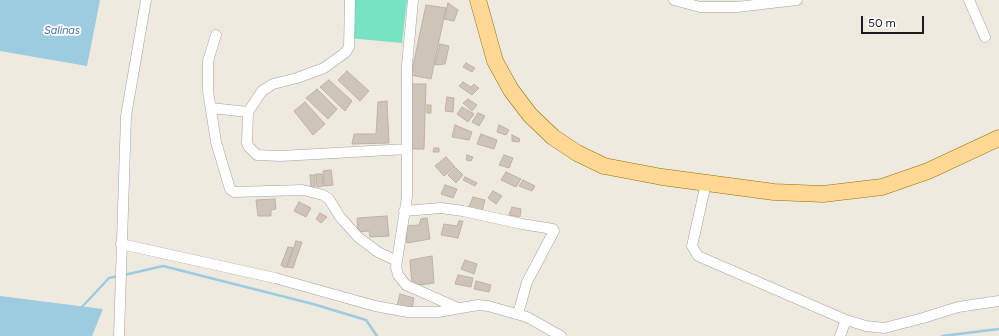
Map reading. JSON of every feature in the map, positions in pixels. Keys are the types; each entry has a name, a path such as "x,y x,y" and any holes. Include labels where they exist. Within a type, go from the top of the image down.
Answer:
{"main road":[{"path":"478,0 495,61 502,75 530,114 553,136 577,153 604,166 662,177 774,192 823,194 882,187 928,171 999,138"}],"street":[{"path":"119,336 126,116 146,0"},
{"path":"350,0 349,47 346,52 324,68 297,78 272,84 262,91 248,112 247,143 252,152 257,155 281,156 407,149"},
{"path":"413,0 407,65 406,197 396,267 398,275 406,285 458,308"},
{"path":"674,0 700,7 737,7 796,0"},
{"path":"969,0 985,37"},
{"path":"216,35 208,61 207,73 216,142 230,189 234,192 303,190 323,194 358,237 378,252 397,261"},
{"path":"211,108 248,112"},
{"path":"706,183 692,246 698,256 846,320 866,326 884,328 958,307 999,301"},
{"path":"404,211 441,208 553,229 554,231 527,282 518,314"},
{"path":"121,244 275,278 375,306 408,312 438,312 478,305 488,306 527,317 561,336"},
{"path":"840,336 846,320"}],"green space":[{"path":"353,0 407,0 402,43 349,38"}],"water":[{"name":"Salinas","path":"0,0 100,0 87,66 0,51"},
{"path":"0,296 103,309 92,336 0,336"}],"building":[{"path":"448,3 458,10 454,21 444,19"},
{"path":"426,5 446,8 431,79 411,75"},
{"path":"440,44 449,46 445,64 435,65"},
{"path":"466,63 475,68 472,72 463,67"},
{"path":"347,71 369,91 360,101 338,80"},
{"path":"329,80 352,101 345,111 320,87"},
{"path":"463,82 471,87 474,84 479,88 472,95 459,86"},
{"path":"411,84 426,84 424,149 407,149"},
{"path":"317,89 337,109 328,119 306,98"},
{"path":"447,97 454,98 453,112 445,111"},
{"path":"468,99 477,105 472,111 463,103"},
{"path":"387,101 389,143 352,144 354,134 376,134 378,102"},
{"path":"305,102 325,124 313,135 294,111"},
{"path":"427,105 431,105 431,113 427,113"},
{"path":"462,107 474,114 468,122 457,114"},
{"path":"478,113 485,116 479,126 472,122"},
{"path":"455,125 472,132 469,140 452,137"},
{"path":"499,125 509,130 506,135 497,132"},
{"path":"481,134 497,140 494,149 477,144"},
{"path":"512,135 520,139 519,142 512,141"},
{"path":"434,148 439,148 439,152 433,152"},
{"path":"467,155 473,157 471,161 466,160"},
{"path":"504,155 513,158 509,168 499,165"},
{"path":"446,157 455,167 444,176 435,166"},
{"path":"456,168 463,175 456,183 448,175"},
{"path":"331,170 333,185 324,186 323,171"},
{"path":"506,172 521,179 516,187 501,180"},
{"path":"316,174 322,174 323,186 317,187"},
{"path":"310,175 315,175 315,188 311,188"},
{"path":"465,177 477,183 475,186 463,180"},
{"path":"523,180 535,186 532,191 519,186"},
{"path":"445,185 457,189 453,198 441,194"},
{"path":"493,191 502,196 496,204 488,198"},
{"path":"473,197 485,200 482,212 468,209"},
{"path":"275,199 276,209 271,210 271,216 258,216 256,200"},
{"path":"299,202 311,208 306,217 294,211"},
{"path":"512,207 521,209 520,217 509,215"},
{"path":"320,213 327,217 321,223 316,219"},
{"path":"387,216 389,236 370,237 369,231 358,232 357,218"},
{"path":"427,218 430,239 407,243 405,226 419,225 421,219"},
{"path":"459,221 463,221 458,238 441,235 444,224 457,226"},
{"path":"296,241 302,242 293,268 287,267"},
{"path":"288,247 293,248 286,268 281,265"},
{"path":"432,256 434,283 412,286 410,260"},
{"path":"465,260 477,264 474,274 461,269"},
{"path":"458,275 473,278 471,287 455,284"},
{"path":"476,281 491,285 489,292 474,289"},
{"path":"400,294 414,298 412,308 397,306"}],"waterway":[{"path":"124,275 163,266 313,304 366,320 377,336"},
{"path":"81,308 109,278 119,276"},
{"path":"942,336 999,329"}]}
